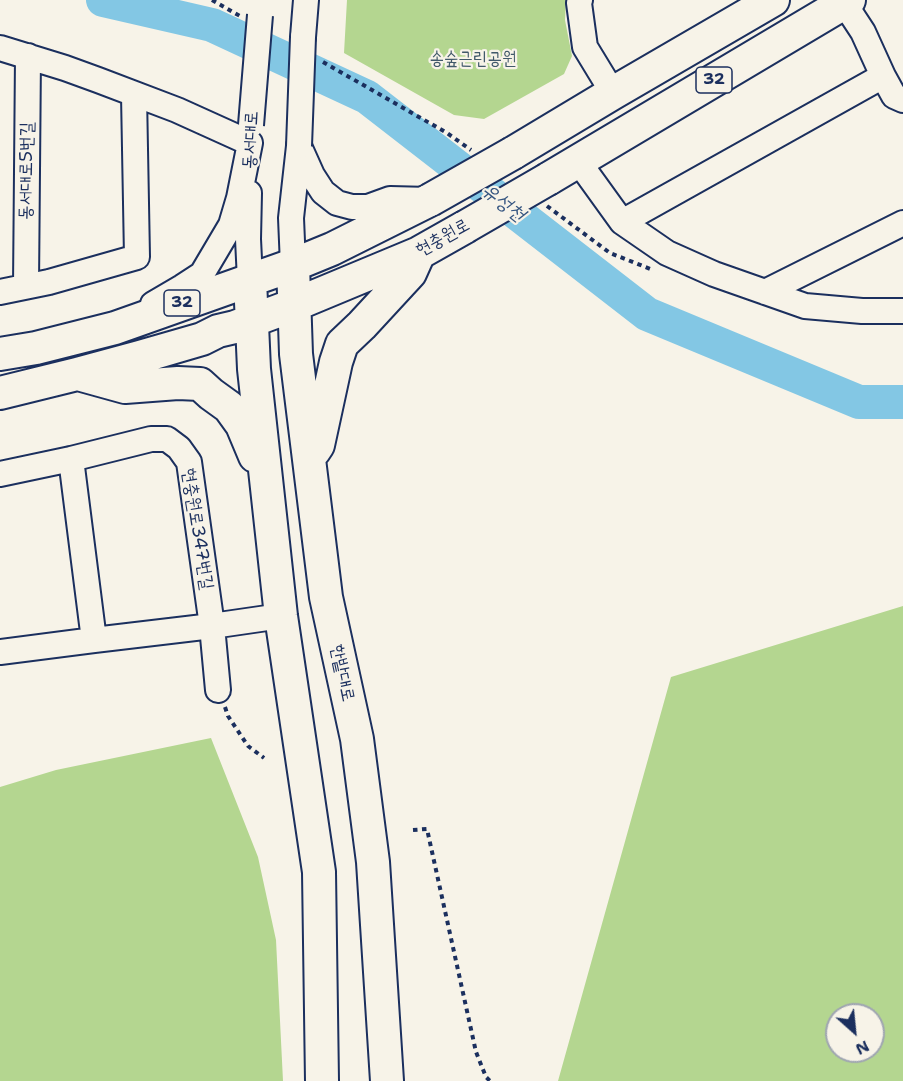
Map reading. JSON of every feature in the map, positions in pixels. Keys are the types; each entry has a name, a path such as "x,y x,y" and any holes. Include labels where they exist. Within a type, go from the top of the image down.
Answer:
{"main road":[{"name":"32","path":"0,354 36,348 115,328 332,249 430,200 773,0"},
{"name":"현충원로","path":"0,393 202,339 218,331 294,305 419,253 847,1"},
{"path":"309,459 318,445 333,371 342,344 410,273 419,253"},
{"name":"한밭대로","path":"293,265 296,354 326,597 357,739 374,862 387,1081"},
{"path":"250,280 254,369 281,616 319,872 322,1081"},
{"path":"77,374 125,387 178,383 200,384 229,407 242,425 266,477"}],"street":[{"path":"293,265 291,218 299,146 306,0"},
{"path":"580,0 585,46 613,93"},
{"path":"847,1 894,96 903,100"},
{"name":"동서대로","path":"250,280 248,239 251,134 261,8"},
{"path":"0,48 66,68 134,95 251,134 239,198 231,225 202,274 115,328"},
{"name":"동서대로5번길","path":"26,286 28,56"},
{"path":"622,222 883,76"},
{"path":"0,292 49,282 137,257 134,95"},
{"path":"299,146 312,175 323,192 337,203 352,207 368,207 390,199 430,200"},
{"path":"578,161 622,222 667,253 714,274 805,306 862,311 903,311"},
{"path":"765,292 903,222"},
{"name":"현충원로347번길","path":"71,459 151,439 167,439 189,462 212,627 218,690"},
{"path":"0,474 71,459 94,640"},
{"path":"0,652 212,627 281,616"}],"path":[{"path":"218,690 228,716 248,746 264,758"},
{"path":"413,830 426,829 476,1052 486,1077 490,1081"}],"green space":[{"name":"송숲근린공원","path":"347,0 566,0 565,20 572,56 564,74 484,119 454,115 344,53"},
{"path":"903,606 903,1081 558,1081 671,677"},
{"path":"211,738 258,857 276,940 283,1081 0,1081 0,787 56,770"}],"waterway":[{"name":"유성천","path":"103,0 212,25 367,97 647,314 859,402 903,402"}]}
